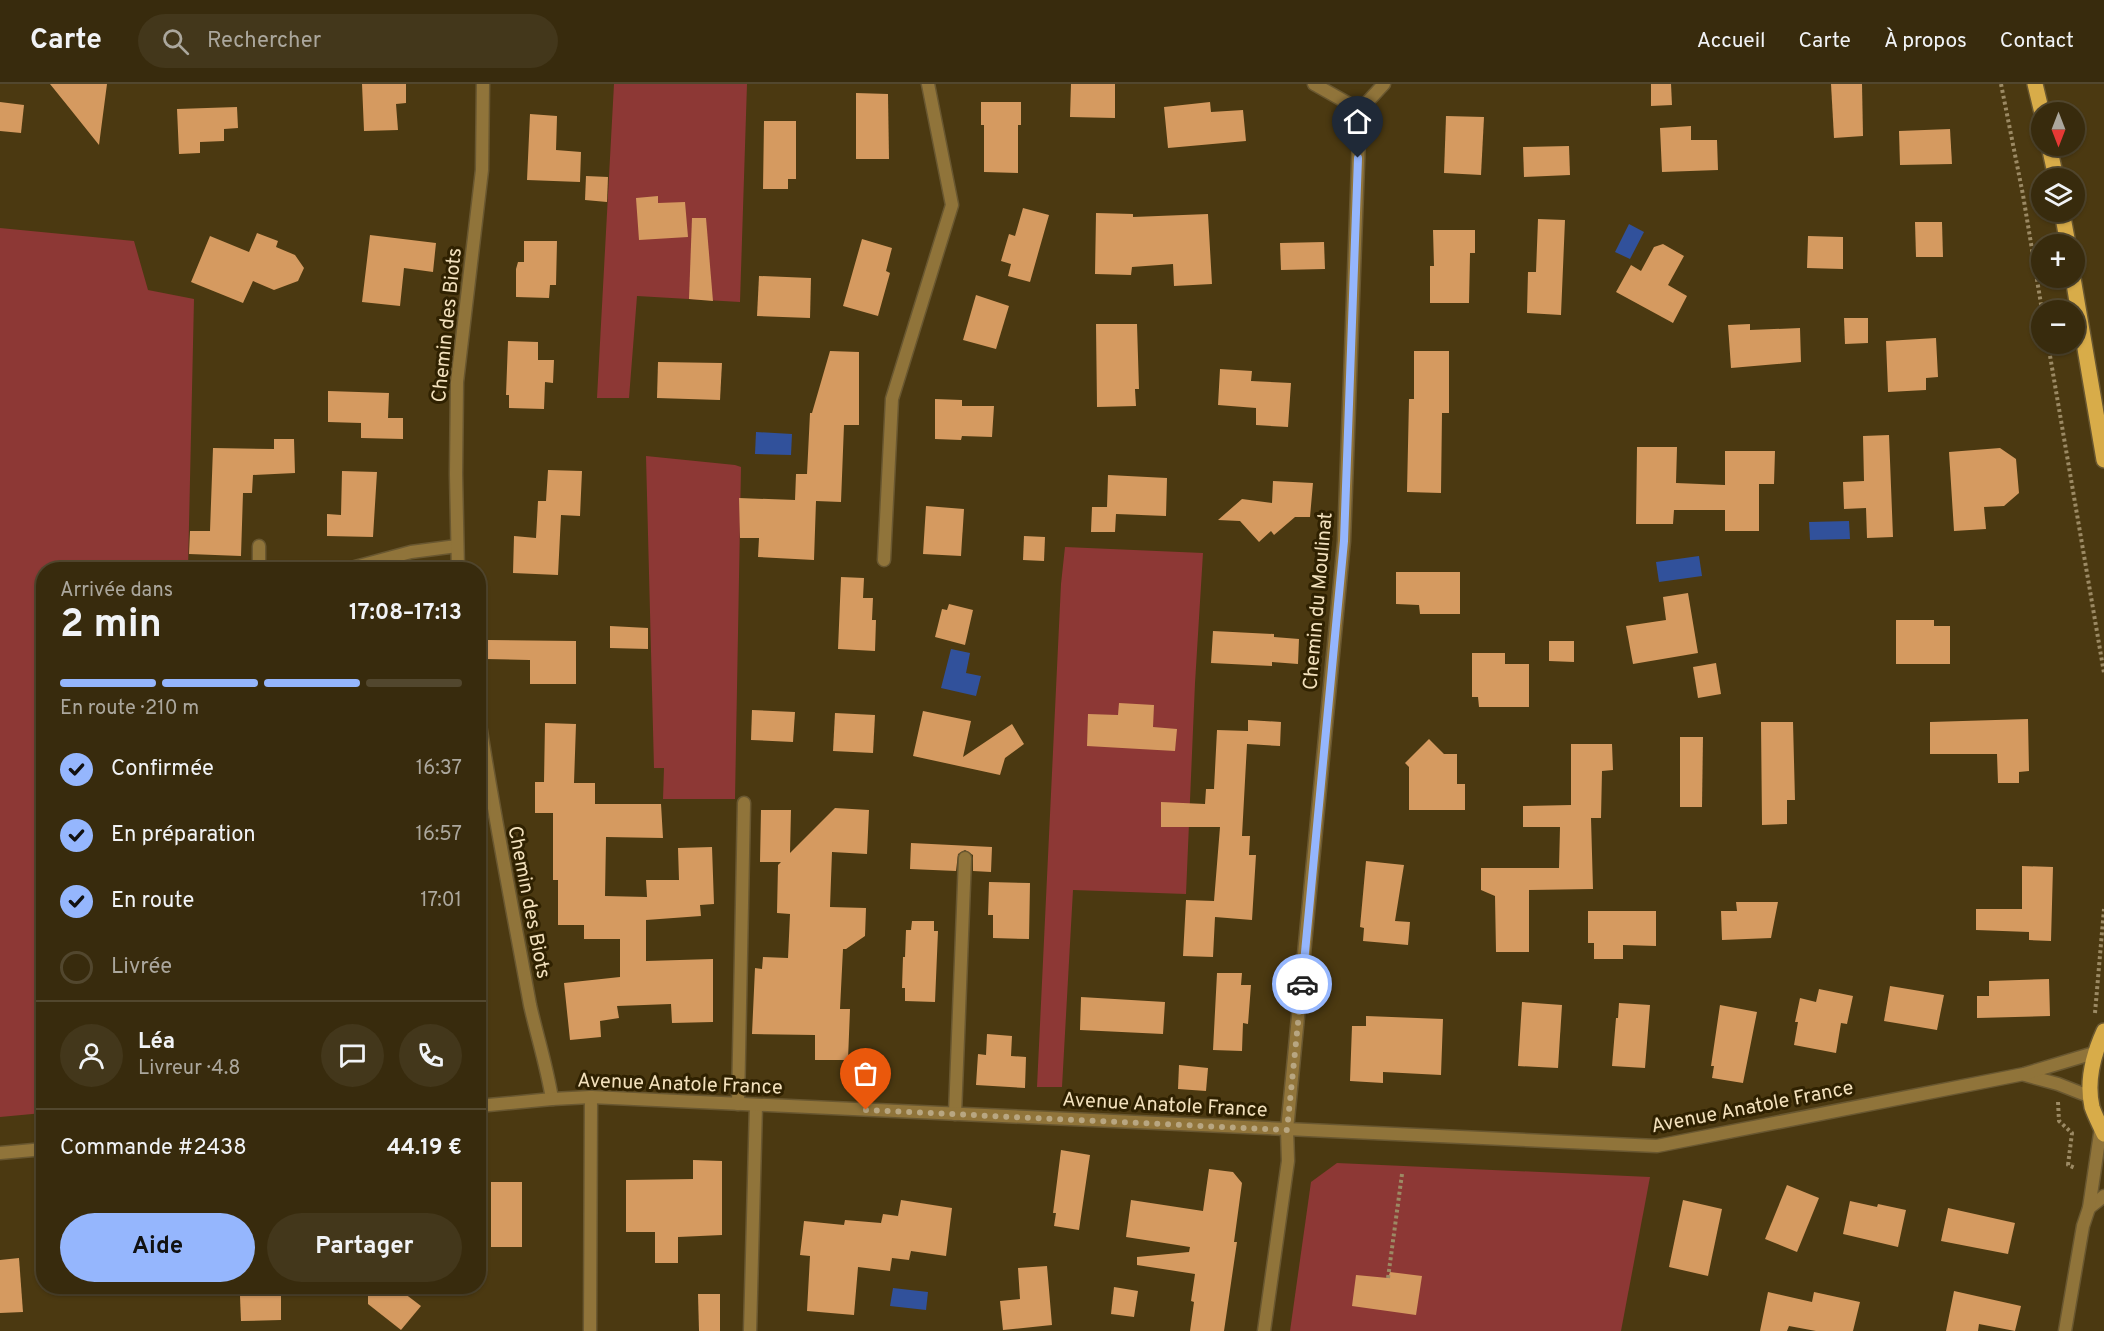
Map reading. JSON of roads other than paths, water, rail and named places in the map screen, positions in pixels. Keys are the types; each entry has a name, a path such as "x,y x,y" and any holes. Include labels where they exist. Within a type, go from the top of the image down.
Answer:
{"main road":[{"path":"2035,84 2039,102"},
{"path":"2075,288 2104,460"},
{"path":"2103,1130 2092,1107 2090,1076 2094,1053 2104,1031"}],"street":[{"name":"Chemin des Biots","path":"458,562 457,382 482,170 483,84"},
{"path":"884,560 892,399 952,205 928,84"},
{"path":"1314,84 1360,110 1384,84"},
{"name":"Chemin du Moulinat","path":"1264,1331 1288,1161 1287,1130 1344,541 1360,110"},
{"path":"258,546 258,562"},
{"path":"374,562 411,552 457,546"},
{"name":"Chemin des Biots","path":"486,766 535,1027 552,1099"},
{"path":"738,1104 744,803"},
{"path":"955,1114 965,858"},
{"name":"Avenue Anatole France","path":"486,1105 591,1097 1657,1146 2024,1074 2094,1053"},
{"name":"Avenue Anatole France","path":"2024,1074 2091,1097"},
{"path":"590,1331 591,1097"},
{"path":"750,1331 756,1105"},
{"path":"2065,1331 2083,1226 2090,1208 2103,1130"},
{"path":"0,1153 36,1150"},
{"path":"2090,1208 2104,1196"}],"water":[{"path":"1629,224 1644,232 1630,259 1615,252"},
{"path":"756,432 792,434 791,455 755,454"},
{"path":"1849,521 1850,539 1810,540 1809,522"},
{"path":"1699,556 1702,576 1659,582 1656,562"},
{"path":"951,649 970,653 966,673 981,676 976,696 941,688"},
{"path":"893,1288 928,1292 926,1310 890,1306"}]}
